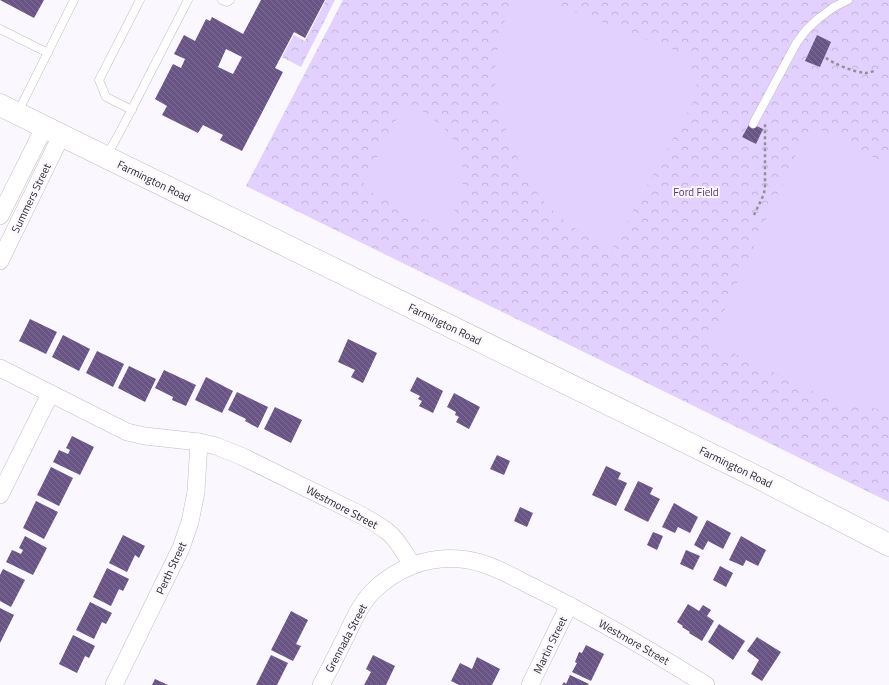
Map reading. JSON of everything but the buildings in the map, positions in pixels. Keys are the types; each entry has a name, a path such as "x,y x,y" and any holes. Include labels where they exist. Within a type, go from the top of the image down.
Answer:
{"main road":[{"name":"Farmington Road","path":"9,110 761,479 889,545"}],"street":[{"name":"Summers Street","path":"0,216 53,132"},
{"name":"Summers Street","path":"0,261 53,132"},
{"name":"Westmore Street","path":"0,368 127,432 145,436 199,442 216,446 241,456 361,515 389,533 401,546 412,565 428,560 460,559 492,566 569,605 643,646 706,685"},
{"path":"0,495 50,394"},
{"name":"Perth Street","path":"114,685 181,548 190,522 196,492 199,442"},
{"name":"Grennada Street","path":"322,685 361,606 383,582 397,572 412,565"},
{"name":"Martin Street","path":"530,685 569,605"}],"lane":[{"path":"9,110 48,53 74,0"},
{"path":"132,110 106,97 99,80 140,0"},
{"path":"106,158 188,0"},
{"path":"222,0 227,2 230,0"},
{"path":"753,124 797,42 807,29 834,7 848,0"},
{"path":"0,29 48,53"}],"path":[{"path":"826,58 840,66 866,73 874,71"},
{"path":"754,215 764,194 765,186 765,101"}],"green space":[{"path":"326,0 335,0 301,67 282,57 294,35 305,41"},
{"name":"Ford Field","path":"343,0 889,0 889,502 246,186"},
{"path":"513,0 544,0 687,55 699,92 611,251 566,222 543,200 526,175 503,122 496,93 495,80 497,52 503,26"},
{"path":"405,103 424,112 443,127 455,142 463,168 463,191 446,230 362,187"},
{"path":"819,129 889,165 889,411 834,401 710,342 806,133"}]}
